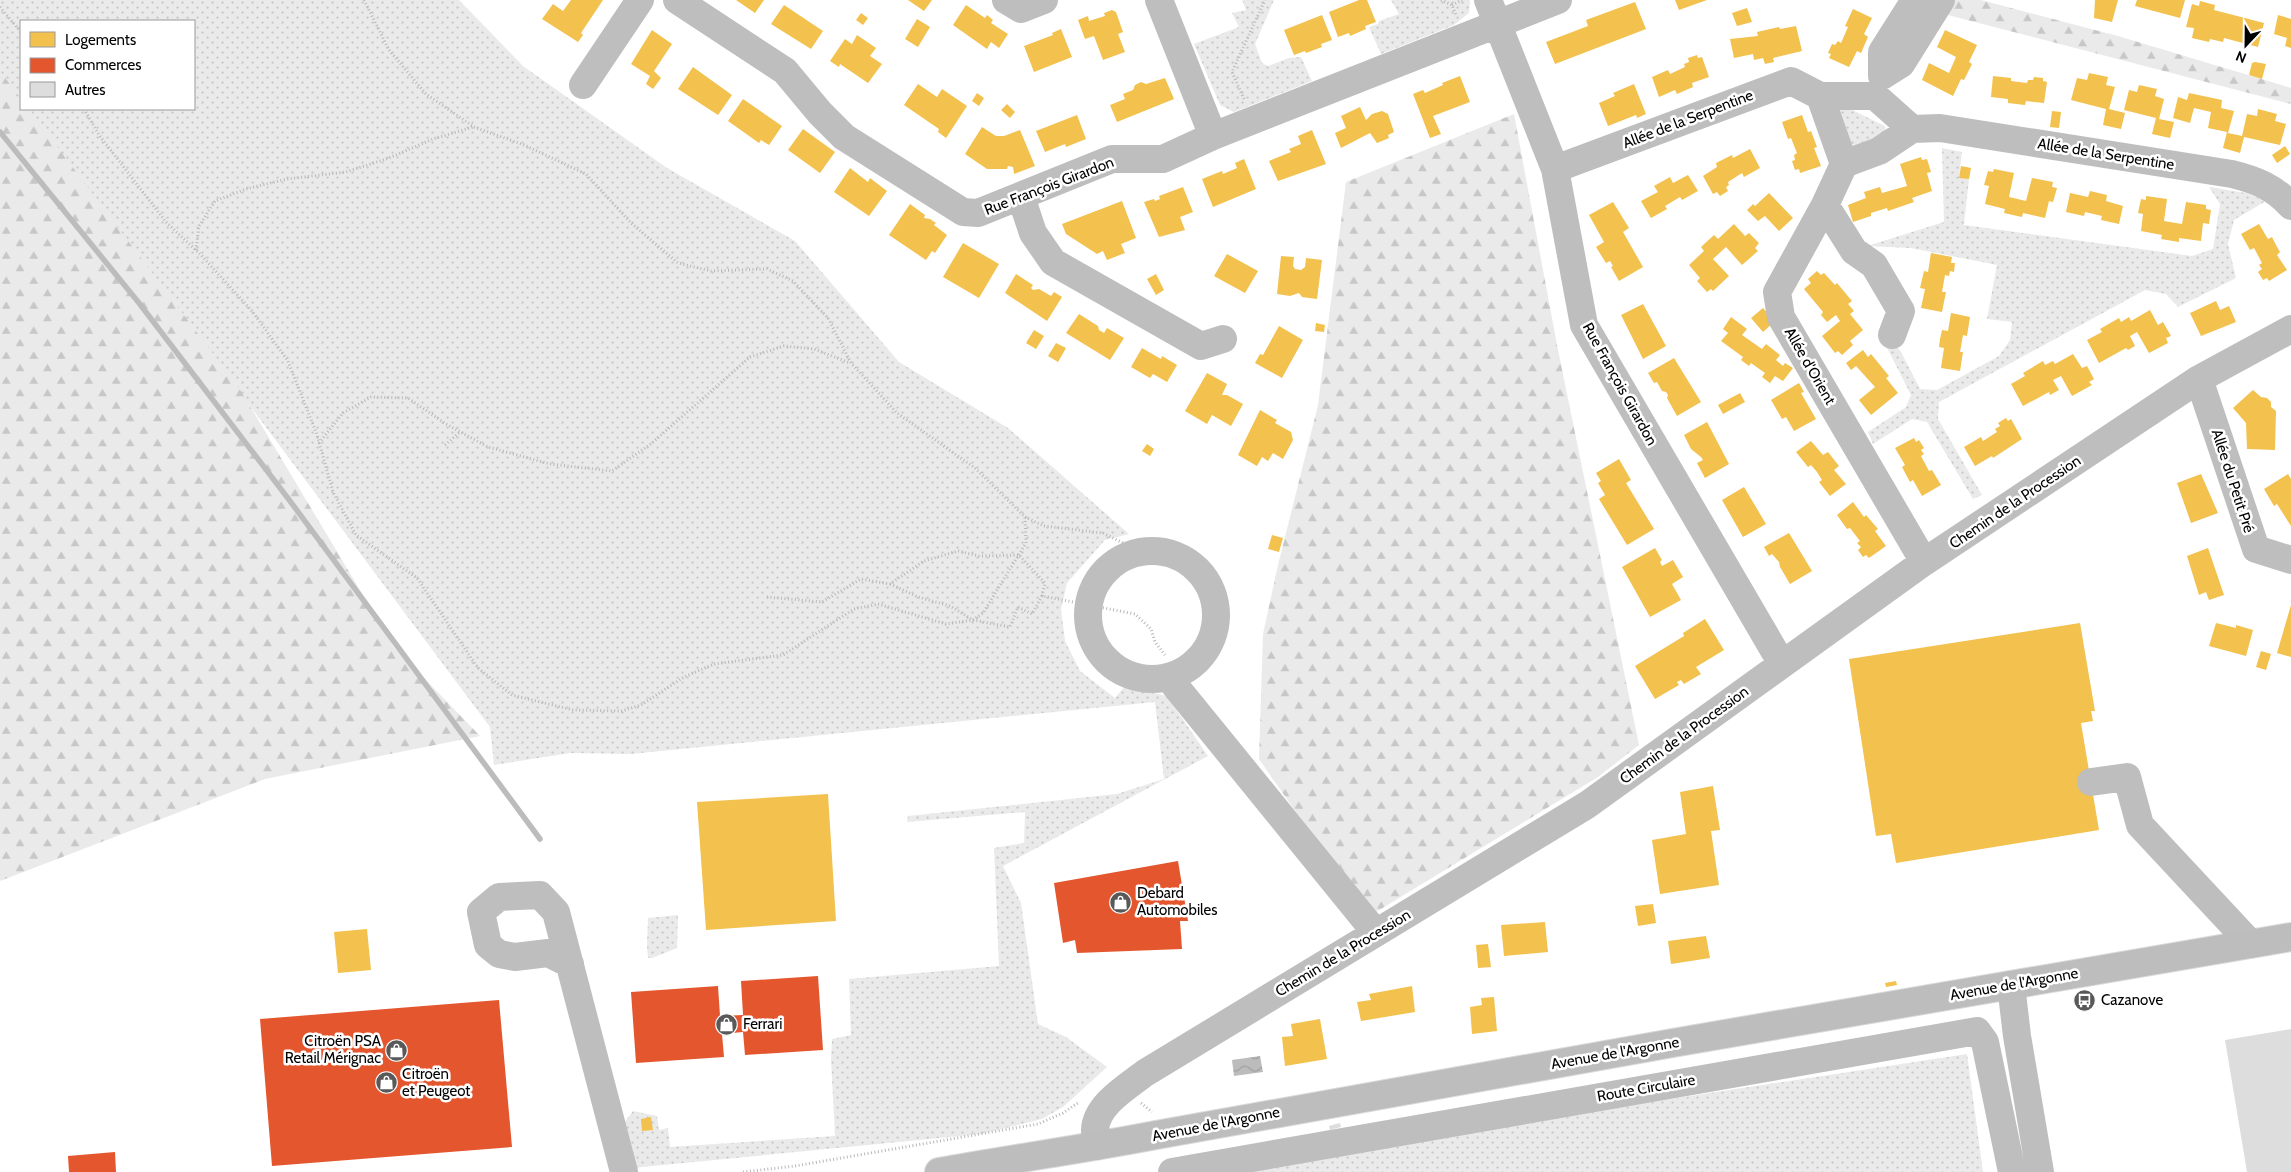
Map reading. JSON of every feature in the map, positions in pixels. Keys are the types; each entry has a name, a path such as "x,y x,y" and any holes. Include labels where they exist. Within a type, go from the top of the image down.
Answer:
{"main road":[{"name":"Avenue de l'Argonne","path":"942,1172 1097,1146 1338,1101 2291,937"}],"street":[{"path":"583,85 640,0"},
{"name":"Rue François Girardon","path":"677,0 785,70 820,113 844,137 962,212 978,213 1112,159 1163,159 1212,136 1254,120 1492,12 1555,169 1584,325 1782,664"},
{"path":"1006,0 1021,9 1044,0"},
{"path":"1158,0 1212,136"},
{"path":"1492,12 1558,0"},
{"path":"1915,0 1882,52 1878,86 1912,129 1879,151 1844,164 1820,96 1878,86 1901,64 1941,0"},
{"name":"Allée de la Serpentine","path":"1555,169 1791,81 1820,96"},
{"name":"Allée de la Serpentine","path":"1912,129 1940,128 2232,174 2259,181 2275,190 2291,206"},
{"name":"Allée d'Orient","path":"1844,164 1825,205 1778,292 1781,317 1924,562"},
{"path":"1021,197 1033,233 1053,262 1202,346 1223,339"},
{"path":"1825,205 1854,251 1874,265 1901,311 1892,335"},
{"name":"Chemin de la Procession","path":"1097,1146 1095,1130 1098,1116 1107,1105 1145,1073 1587,805 1924,562 2199,379 2291,329"},
{"name":"Allée du Petit Pré","path":"2199,379 2256,549 2291,560"},
{"path":"1161,551 1182,558 1200,571 1212,590 1217,611 1214,633 1204,653 1189,668 1168,677 1141,677 1128,674 1110,664 1097,648 1090,629 1089,604 1093,589 1104,572 1120,559 1139,552 1161,551"},
{"path":"1168,677 1376,933"},
{"path":"2091,782 2128,777 2140,825 2251,944"},
{"path":"570,964 624,1172"},
{"path":"2011,985 2017,1036 2040,1172"},
{"name":"Route Circulaire","path":"1172,1172 1977,1031 1985,1042 2012,1172"}],"path":[{"path":"364,0 389,50 426,94 474,127 524,145 586,174 631,223 678,263 711,271 767,270 793,281 828,318 851,363 897,413 975,468 1025,517 1044,526 1103,533 1139,552"},
{"path":"1254,120 1232,72 1265,0"},
{"path":"1452,4 1462,0"},
{"path":"0,7 20,31"},
{"path":"85,110 99,135 166,222 196,250 252,311 288,361 319,443 333,492 356,535 417,578 478,668 512,695 573,710 622,711 641,705 684,677 714,664 783,655 854,610 878,604 946,624 973,620 983,613 1026,543 1025,517"},
{"path":"196,250 199,226 215,201 246,189 286,179 346,172 474,127"},
{"path":"319,443 343,413 371,397 408,398 460,432 488,447 550,464 612,471 652,443 750,357 784,346 814,350 851,363"},
{"path":"445,445 460,432"},
{"path":"767,597 822,602 861,579 890,584 918,598 950,606 973,620 1010,628 1018,608 1032,614 1042,596 1045,583 1018,555 979,556 958,551 924,561 890,584"},
{"path":"1042,596 1135,614 1151,629 1155,642 1167,658 1168,677"}],"green space":[{"path":"0,0 459,0 523,66 667,168 795,241 899,362 1008,428 1129,534 1105,540 1067,583 1061,609 1065,641 1080,671 1115,698 1125,686 1167,696 1208,756 1003,866 1021,903 1038,1024 1066,1037 1107,1067 1063,1107 1042,1119 981,1134 632,1168 621,1127 633,1111 657,1116 659,1130 668,1128 670,1147 835,1136 831,1059 832,1039 851,1035 849,979 999,966 994,848 1024,843 1025,812 907,822 908,816 1117,794 1164,779 1155,702 631,754 570,753 494,765 490,727 29,110 195,110 195,20 20,20 20,99 0,72"},
{"path":"1242,0 1274,0 1255,44 1262,63 1268,66 1289,58 1301,57 1312,81 1234,112 1220,105 1194,44 1239,27 1232,13 1246,10"},
{"path":"1391,0 1470,0 1469,13 1454,25 1381,54 1369,27 1378,24 1379,21 1399,14"},
{"path":"1948,0 1981,0 2118,36 2291,88 2291,104 1940,13"},
{"path":"0,71 20,98 20,110 30,110 241,391 394,647 480,736 265,779 0,881"},
{"path":"1838,103 1885,126 1886,131 1883,136 1853,149 1834,104"},
{"path":"1514,114 1557,345 1639,745 1598,777 1376,912 1293,808 1259,759 1263,634 1278,565 1318,405 1346,182"},
{"path":"1942,148 1962,152 1959,177 1969,179 1964,225 2192,256 2213,249 2220,204 2209,187 2246,193 2266,201 2234,220 2228,244 2236,278 2178,307 2166,294 2145,290 1939,402 1938,419 1982,495 1973,499 1927,422 1912,419 1873,444 1868,432 1906,407 1911,395 1881,336 1900,350 1920,389 1937,390 1999,356 2010,340 2012,322 1987,319 1997,265 1911,248 1867,246 1944,222"},
{"path":"678,915 677,948 648,958 648,918"},
{"path":"1967,1054 1983,1172 1189,1172"}],"water":[{"path":"1260,1056 1263,1072 1234,1076 1232,1060"}],"building: Logements":[{"path":"571,0 603,0 581,33 583,35 578,42 542,19 553,4 563,11"},
{"path":"736,0 764,0 755,13"},
{"path":"908,0 932,0 924,11"},
{"path":"1359,0 1367,0 1376,22 1365,26 1366,29 1350,36 1349,33 1338,37 1329,12"},
{"path":"1675,0 1707,0 1679,10"},
{"path":"2095,0 2118,0 2112,22 2094,18"},
{"path":"2137,0 2185,0 2180,18 2135,6"},
{"path":"2200,1 2215,5 2214,10 2264,23 2258,47 2224,38 2223,42 2210,39 2209,42 2192,38 2194,28 2186,27 2192,4 2199,6"},
{"path":"1635,2 1646,29 1555,64 1546,42 1588,26 1586,20"},
{"path":"784,5 823,31 811,49 771,24"},
{"path":"966,5 985,18 987,15 993,20 991,23 1008,34 999,48 991,42 987,49 953,25"},
{"path":"1747,8 1752,22 1737,26 1732,13"},
{"path":"1853,9 1872,18 1864,34 1868,37 1861,53 1857,51 1849,67 1829,58 1831,54 1828,53 1832,44 1835,45 1838,41 1841,43 1848,27 1845,26"},
{"path":"1112,10 1116,12 1123,32 1118,34 1125,52 1103,60 1094,36 1085,39 1078,20 1088,16 1089,21 1105,16 1104,13"},
{"path":"861,13 868,18 863,25 856,20"},
{"path":"1322,15 1332,40 1321,44 1322,47 1294,55 1284,30"},
{"path":"2278,15 2291,19 2291,48 2285,46 2287,38 2274,34"},
{"path":"917,19 930,27 918,47 905,39"},
{"path":"1796,26 1802,51 1773,58 1774,62 1765,64 1763,58 1754,60 1753,54 1734,58 1730,39 1758,36 1757,32 1779,27 1780,29"},
{"path":"1061,29 1072,57 1034,72 1024,46 1053,35 1052,33"},
{"path":"652,30 672,44 654,71 661,78 653,89 646,84 650,76 631,64"},
{"path":"1945,30 1977,45 1969,62 1972,64 1964,80 1961,79 1953,96 1922,80 1929,63 1949,73 1956,57 1937,47"},
{"path":"857,35 876,48 870,56 882,64 868,83 840,64 839,67 830,61 845,39 852,44"},
{"path":"1697,55 1698,58 1702,57 1709,77 1692,83 1693,87 1677,94 1675,90 1659,97 1652,77 1668,70 1670,74 1685,67 1684,64 1689,62 1688,58"},
{"path":"2252,63 2266,64 2262,79 2249,75"},
{"path":"693,67 732,95 718,115 678,89"},
{"path":"2089,73 2108,77 2106,85 2115,87 2109,109 2125,113 2121,129 2103,125 2106,109 2071,100 2077,78 2087,80"},
{"path":"1460,76 1470,102 1433,116 1441,134 1430,138 1413,94 1423,90 1425,93 1443,85 1442,83"},
{"path":"1993,76 2011,78 2011,81 2027,83 2028,80 2033,80 2034,77 2043,78 2043,81 2047,82 2044,103 2026,101 2025,105 2008,103 2008,99 1991,97"},
{"path":"1165,78 1174,99 1117,122 1110,105 1125,99 1123,94 1133,90 1135,85 1141,82 1146,84"},
{"path":"918,84 937,97 942,89 967,106 946,138 938,132 939,129 904,105"},
{"path":"1634,84 1646,114 1637,118 1636,115 1608,126 1599,103 1615,96 1613,93"},
{"path":"2139,85 2157,89 2155,96 2164,99 2159,119 2174,122 2170,138 2152,134 2156,118 2124,110 2129,90 2137,92"},
{"path":"977,93 984,98 979,106 972,101"},
{"path":"2189,93 2222,100 2221,108 2234,111 2228,133 2242,136 2247,114 2257,116 2258,109 2277,114 2275,121 2286,124 2280,145 2244,137 2240,153 2223,148 2227,132 2208,128 2211,112 2194,108 2190,123 2173,118 2178,97 2187,100"},
{"path":"743,99 782,126 769,145 761,140 759,143 728,121"},
{"path":"1007,104 1015,112 1010,118 1001,110"},
{"path":"1360,107 1366,120 1372,114 1382,111 1388,114 1394,132 1388,135 1389,138 1377,143 1370,133 1341,148 1335,133 1346,128 1341,116"},
{"path":"2052,111 2061,112 2059,128 2050,127"},
{"path":"1077,115 1086,139 1066,147 1065,144 1045,152 1036,131"},
{"path":"1802,115 1808,132 1811,131 1817,147 1814,148 1821,166 1800,173 1799,169 1795,170 1792,161 1795,160 1794,155 1797,153 1791,138 1788,139 1782,122"},
{"path":"982,127 996,136 1004,136 1020,130 1035,166 1014,174 1013,167 1008,166 1007,169 987,169 965,154"},
{"path":"803,129 835,152 820,173 788,150"},
{"path":"1312,130 1326,164 1278,181 1269,161 1291,152 1289,149 1301,144 1298,136"},
{"path":"2285,146 2290,154 2277,163 2272,155"},
{"path":"1750,149 1760,168 1744,177 1742,173 1728,182 1729,185 1726,187 1728,191 1720,196 1717,192 1713,194 1703,176 1717,167 1716,163 1732,155 1733,158"},
{"path":"1921,157 1922,160 1927,159 1931,172 1927,173 1932,191 1912,198 1914,202 1888,211 1887,208 1871,213 1871,216 1853,222 1848,205 1866,198 1864,192 1880,187 1882,193 1907,186 1900,164"},
{"path":"1244,159 1256,189 1213,207 1202,179 1222,171 1223,174 1237,168 1235,163"},
{"path":"1961,166 1971,168 1969,179 1959,178"},
{"path":"850,168 868,182 870,178 887,191 869,216 834,192"},
{"path":"1994,169 2014,173 2009,197 2026,201 2032,178 2053,182 2052,187 2057,188 2053,202 2049,201 2045,218 2023,213 2022,217 2004,213 2005,209 1985,204 1989,186 1984,185 1988,171 1993,172"},
{"path":"1688,175 1698,191 1682,200 1680,197 1665,206 1667,209 1651,218 1641,201 1658,192 1654,186 1670,177 1673,183"},
{"path":"1183,187 1193,212 1180,217 1185,230 1159,237 1144,202 1154,199 1155,201 1160,199 1159,196"},
{"path":"2090,191 2107,195 2106,201 2123,206 2119,224 2101,220 2102,216 2085,212 2084,216 2066,212 2070,193 2088,197"},
{"path":"1769,193 1793,218 1779,231 1765,216 1758,221 1747,210 1753,204 1755,206"},
{"path":"2146,196 2167,199 2164,221 2182,224 2186,202 2206,205 2206,209 2211,210 2209,224 2203,223 2201,241 2179,238 2179,242 2161,239 2162,235 2141,231 2143,214 2138,213 2141,199 2146,200"},
{"path":"1122,201 1136,238 1121,244 1125,253 1107,260 1103,251 1097,254 1066,234 1062,224"},
{"path":"1613,202 1629,228 1623,232 1643,267 1619,281 1611,267 1613,266 1610,261 1606,263 1596,247 1604,242 1589,215"},
{"path":"910,204 925,215 924,218 936,223 934,225 947,235 935,253 932,251 926,260 889,235"},
{"path":"1734,224 1745,236 1749,233 1759,243 1755,248 1758,251 1742,265 1726,247 1713,259 1729,276 1713,291 1711,289 1707,292 1697,281 1700,278 1689,265 1704,251 1701,247 1714,235 1718,239"},
{"path":"2259,224 2268,239 2272,237 2280,252 2277,255 2287,270 2269,281 2267,278 2263,280 2258,272 2262,269 2259,265 2262,263 2254,248 2250,250 2241,234"},
{"path":"963,243 999,264 979,298 943,277"},
{"path":"1931,253 1952,257 1951,263 1955,263 1954,272 1950,271 1949,276 1945,275 1942,292 1946,292 1942,312 1921,308 1925,289 1920,288 1924,271 1928,272"},
{"path":"1227,254 1258,271 1245,293 1214,276"},
{"path":"1281,256 1294,257 1293,266 1295,269 1301,270 1305,267 1306,258 1322,260 1317,299 1302,297 1299,293 1290,296 1277,294"},
{"path":"1817,271 1821,275 1824,273 1835,285 1837,283 1852,301 1848,304 1854,311 1850,314 1863,330 1850,341 1853,345 1842,355 1838,351 1835,353 1822,336 1840,321 1836,315 1827,322 1821,315 1823,312 1804,289 1811,283 1808,279"},
{"path":"1016,274 1033,285 1031,288 1033,290 1039,289 1051,296 1054,292 1062,297 1047,321 1005,293"},
{"path":"1156,274 1164,290 1156,295 1147,279"},
{"path":"2216,301 2220,310 2229,306 2236,322 2201,336 2190,313"},
{"path":"1643,304 1666,346 1643,359 1621,315"},
{"path":"1763,308 1775,321 1763,332 1751,318"},
{"path":"2150,310 2158,325 2163,322 2171,336 2166,338 2168,343 2149,353 2137,332 2130,336 2135,346 2128,350 2126,348 2099,363 2087,340 2102,332 2100,329 2119,318 2121,322 2129,317 2131,321"},
{"path":"1951,313 1970,317 1967,336 1963,335 1960,352 1963,352 1960,371 1941,368 1944,348 1939,347 1940,339 1942,330 1948,331"},
{"path":"1079,314 1098,326 1099,330 1104,333 1107,328 1124,338 1110,360 1066,333"},
{"path":"1731,317 1747,329 1742,335 1762,349 1766,344 1780,355 1776,360 1783,366 1785,363 1793,368 1783,381 1775,376 1770,383 1762,377 1765,373 1751,363 1749,366 1741,360 1743,357 1721,341 1728,333 1723,329"},
{"path":"1316,323 1325,325 1324,332 1315,331"},
{"path":"1279,326 1303,340 1282,378 1255,363 1260,354 1263,355"},
{"path":"1034,330 1044,336 1036,349 1026,343"},
{"path":"1056,343 1066,348 1058,362 1048,356"},
{"path":"1142,348 1161,359 1162,356 1177,365 1167,382 1153,374 1150,378 1131,367"},
{"path":"1863,350 1868,357 1871,354 1889,376 1886,378 1898,393 1871,415 1859,400 1875,387 1856,366 1851,370 1846,363"},
{"path":"2073,354 2082,368 2087,366 2094,379 2089,382 2092,385 2072,396 2061,376 2053,380 2059,390 2050,395 2049,392 2023,406 2011,384 2025,376 2023,373 2043,361 2045,365 2053,361 2055,364"},
{"path":"1674,358 1701,402 1677,416 1667,398 1666,392 1662,391 1657,382 1654,383 1648,373"},
{"path":"1207,373 1227,384 1222,395 1227,395 1243,404 1231,426 1212,415 1207,424 1185,411"},
{"path":"1799,383 1804,392 1801,393 1816,419 1794,431 1786,417 1782,419 1771,400"},
{"path":"2253,390 2261,397 2267,398 2271,402 2271,407 2276,411 2275,450 2247,449 2246,423 2233,408"},
{"path":"1740,393 1745,402 1723,414 1718,405"},
{"path":"1260,410 1277,420 1275,423 1291,432 1293,440 1283,459 1273,453 1268,461 1262,457 1257,466 1238,455"},
{"path":"2006,418 2008,421 2011,419 2022,439 1993,458 1992,456 1975,466 1964,447 1981,437 1983,441 1997,432 1995,429 2000,426 1998,423"},
{"path":"1707,422 1729,464 1705,478 1697,463 1703,460 1691,449 1684,435"},
{"path":"1914,438 1916,442 1919,440 1924,448 1921,450 1924,454 1921,456 1929,471 1932,470 1941,485 1922,496 1913,480 1910,482 1902,467 1905,465 1895,448"},
{"path":"1811,441 1823,455 1828,452 1839,466 1834,470 1846,484 1830,496 1819,482 1822,480 1817,472 1811,465 1808,467 1796,452"},
{"path":"1147,444 1154,449 1150,456 1142,451"},
{"path":"1619,459 1631,480 1626,483 1654,529 1627,545 1599,499 1605,495 1598,483 1601,481 1596,473"},
{"path":"2201,474 2218,513 2191,523 2177,483"},
{"path":"2288,474 2291,479 2291,526 2277,504 2274,506 2264,489"},
{"path":"1744,487 1766,524 1743,537 1722,500"},
{"path":"1853,502 1864,517 1866,515 1878,529 1875,531 1886,546 1869,558 1866,555 1863,557 1858,550 1861,547 1857,543 1860,541 1850,528 1847,529 1837,515"},
{"path":"1789,533 1812,571 1790,584 1779,562 1772,554 1769,556 1764,547"},
{"path":"1272,535 1283,538 1279,552 1268,549"},
{"path":"1655,548 1662,560 1660,562 1662,566 1673,560 1683,577 1672,584 1681,600 1650,617 1622,567"},
{"path":"2208,548 2224,595 2209,600 2206,592 2199,595 2187,556"},
{"path":"2291,605 2291,657 2277,653"},
{"path":"1705,619 1724,650 1696,667 1701,674 1684,684 1681,680 1677,682 1679,685 1655,699 1635,666 1684,636 1683,633"},
{"path":"2080,623 2095,711 2091,711 2093,721 2081,723 2099,830 1896,863 1891,834 1876,836 1849,659"},
{"path":"2216,623 2236,628 2236,625 2253,630 2246,656 2209,646"},
{"path":"2261,651 2271,654 2266,670 2256,667"},
{"path":"1713,786 1720,830 1711,831 1719,885 1660,894 1652,840 1686,834 1680,792"},
{"path":"828,794 836,921 706,930 697,802"},
{"path":"1653,904 1656,923 1638,926 1635,906"},
{"path":"1545,922 1548,952 1504,956 1501,925"},
{"path":"367,929 371,970 338,973 334,932"},
{"path":"1706,936 1710,958 1671,964 1668,941"},
{"path":"1488,944 1491,967 1478,968 1476,945"},
{"path":"1896,981 1897,985 1886,987 1885,983"},
{"path":"1412,986 1415,1012 1361,1021 1357,1002 1371,1000 1369,994"},
{"path":"1494,997 1497,1031 1472,1034 1470,1007 1482,1005 1481,998"},
{"path":"1320,1019 1327,1059 1285,1066 1282,1037 1293,1036 1291,1024"},
{"path":"651,1117 653,1130 642,1131 641,1119"}],"building: Commerces":[{"name":"Debard Automobiles","path":"1178,861 1188,921 1180,921 1182,949 1077,953 1075,940 1063,943 1054,883"},
{"name":"Ferrari","path":"818,976 823,1050 745,1055 743,1032 722,1034 724,1057 636,1063 631,992 718,986 720,1016 743,1015 741,981"},
{"name":"Citroën et Peugeot","path":"499,1000 512,1147 272,1166 260,1019"},
{"path":"115,1152 116,1172 69,1172 68,1156"}],"building: Autres":[{"path":"2090,998 2090,1002 2079,1003 2078,1000"},
{"path":"2291,1029 2291,1172 2247,1172 2225,1040"},
{"path":"1340,1123 1341,1127 1330,1130 1329,1126"}],"waterway":[{"path":"0,132 139,303 290,501 540,839"}],"place":[{"name":"Debard Automobiles","path":"1121,902"},
{"name":"Cazanove","path":"2085,1000"},
{"name":"Ferrari","path":"727,1024"},
{"name":"Citroën PSA Retail Mérignac","path":"397,1050"},
{"name":"Citroën et Peugeot","path":"386,1083"}]}
